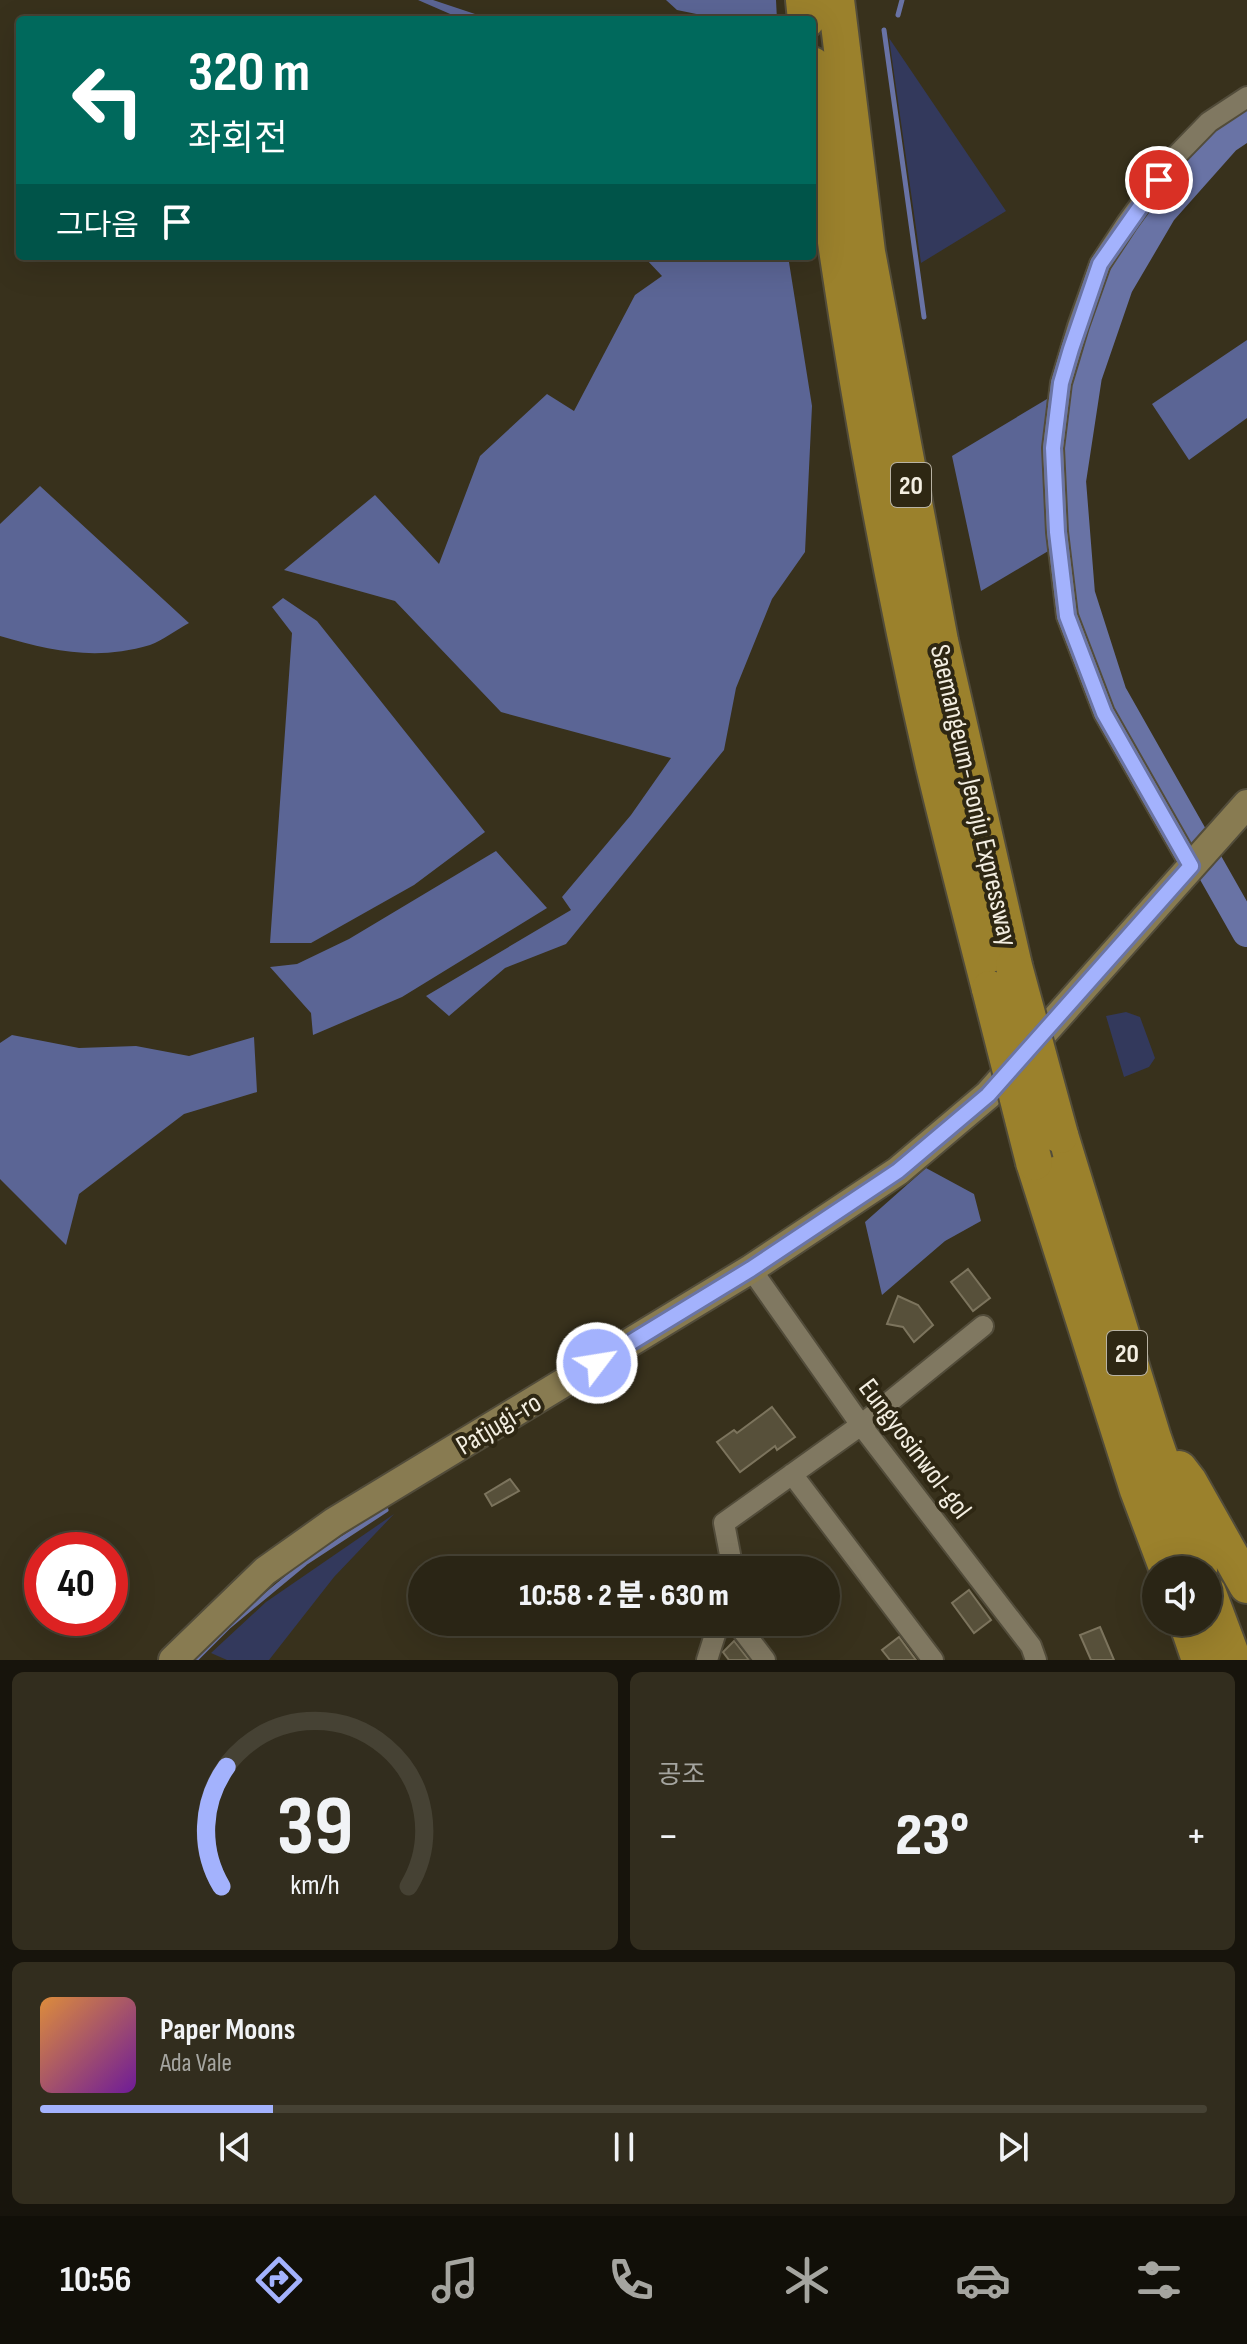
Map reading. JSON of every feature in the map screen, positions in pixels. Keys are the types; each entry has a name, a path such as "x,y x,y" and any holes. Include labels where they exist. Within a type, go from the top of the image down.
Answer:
{"highway":[{"name":"Saemangeum-Jeonju Expressway","path":"836,0 867,252 1034,1162 1138,1490 1163,1556"},
{"name":"Saemangeum-Jeonju Expressway","path":"816,97 834,240 885,529 934,766 1002,977 1060,1135 1153,1438 1194,1556"},
{"path":"1153,1438 1189,1482 1247,1585"},
{"path":"1222,1631 1233,1660"},
{"path":"1192,1636 1200,1660"}],"street":[{"path":"1193,864 1104,713 1067,616 1057,532 1053,448 1061,383 1100,264 1174,158 1209,122 1247,97"},
{"name":"Patjugi-ro","path":"173,1660 265,1571 334,1522 751,1269 898,1171 988,1095 1247,804"},
{"name":"Eungyosinwol-gol","path":"751,1269 861,1425 1031,1646 1036,1660"},
{"path":"730,1556 724,1523 861,1425 983,1326"},
{"path":"792,1474 933,1660"},
{"path":"707,1660 715,1636"},
{"path":"747,1636 765,1660"}],"shaded area":[{"path":"418,0 433,0 481,16 455,16"},
{"path":"666,0 776,0 777,16 706,16 677,10"},
{"path":"889,38 1006,211 921,263"},
{"path":"647,260 789,260 812,406 805,552 772,599 736,688 724,750 566,944 505,968 449,1016 426,996 571,910 562,897 631,815 671,758 501,712 395,601 284,570 375,495 439,564 480,456 547,394 574,411 635,295 662,276"},
{"path":"1247,340 1247,418 1189,460 1152,404"},
{"path":"1047,399 1045,465 1050,550 981,591 952,456"},
{"path":"40,486 189,623 150,645 111,652 56,650 0,636 0,524"},
{"path":"283,598 317,621 485,832 414,885 311,943 270,943 292,633 272,607"},
{"path":"496,851 547,908 402,997 313,1035 311,1013 270,967 297,964 349,939"},
{"path":"1126,1012 1140,1017 1155,1058 1149,1067 1124,1077 1106,1016"},
{"path":"12,1035 79,1048 136,1046 189,1056 254,1037 257,1092 184,1114 79,1194 66,1245 0,1179 0,1043"},
{"path":"926,1168 974,1194 981,1221 945,1241 882,1295 865,1222"},
{"path":"394,1514 334,1577 269,1660 227,1660 211,1653 266,1602"}],"building":[{"path":"968,1269 990,1298 973,1311 951,1282"},
{"path":"898,1296 918,1305 933,1325 914,1342 903,1327 887,1324"},
{"path":"772,1407 795,1437 777,1450 775,1446 740,1472 717,1442 734,1430 737,1433"},
{"path":"510,1479 519,1491 492,1506 485,1494"},
{"path":"969,1590 991,1620 974,1633 952,1603"},
{"path":"1100,1627 1114,1660 1091,1660 1080,1635"},
{"path":"899,1637 916,1660 890,1660 882,1650"},
{"path":"734,1641 749,1660 729,1660 723,1652"}],"waterway":[{"path":"898,15 902,0"},
{"path":"884,30 924,317"},
{"path":"1247,125 1226,139 1162,211 1118,286 1087,376 1071,481 1080,594 1112,694 1247,932"},
{"path":"195,1660 229,1626 305,1563 386,1510"}],"route":[{"path":"597,1363 751,1269 898,1171 988,1095 1191,866 1104,713 1067,616 1057,532 1053,448 1061,383 1100,264 1159,180"}]}
